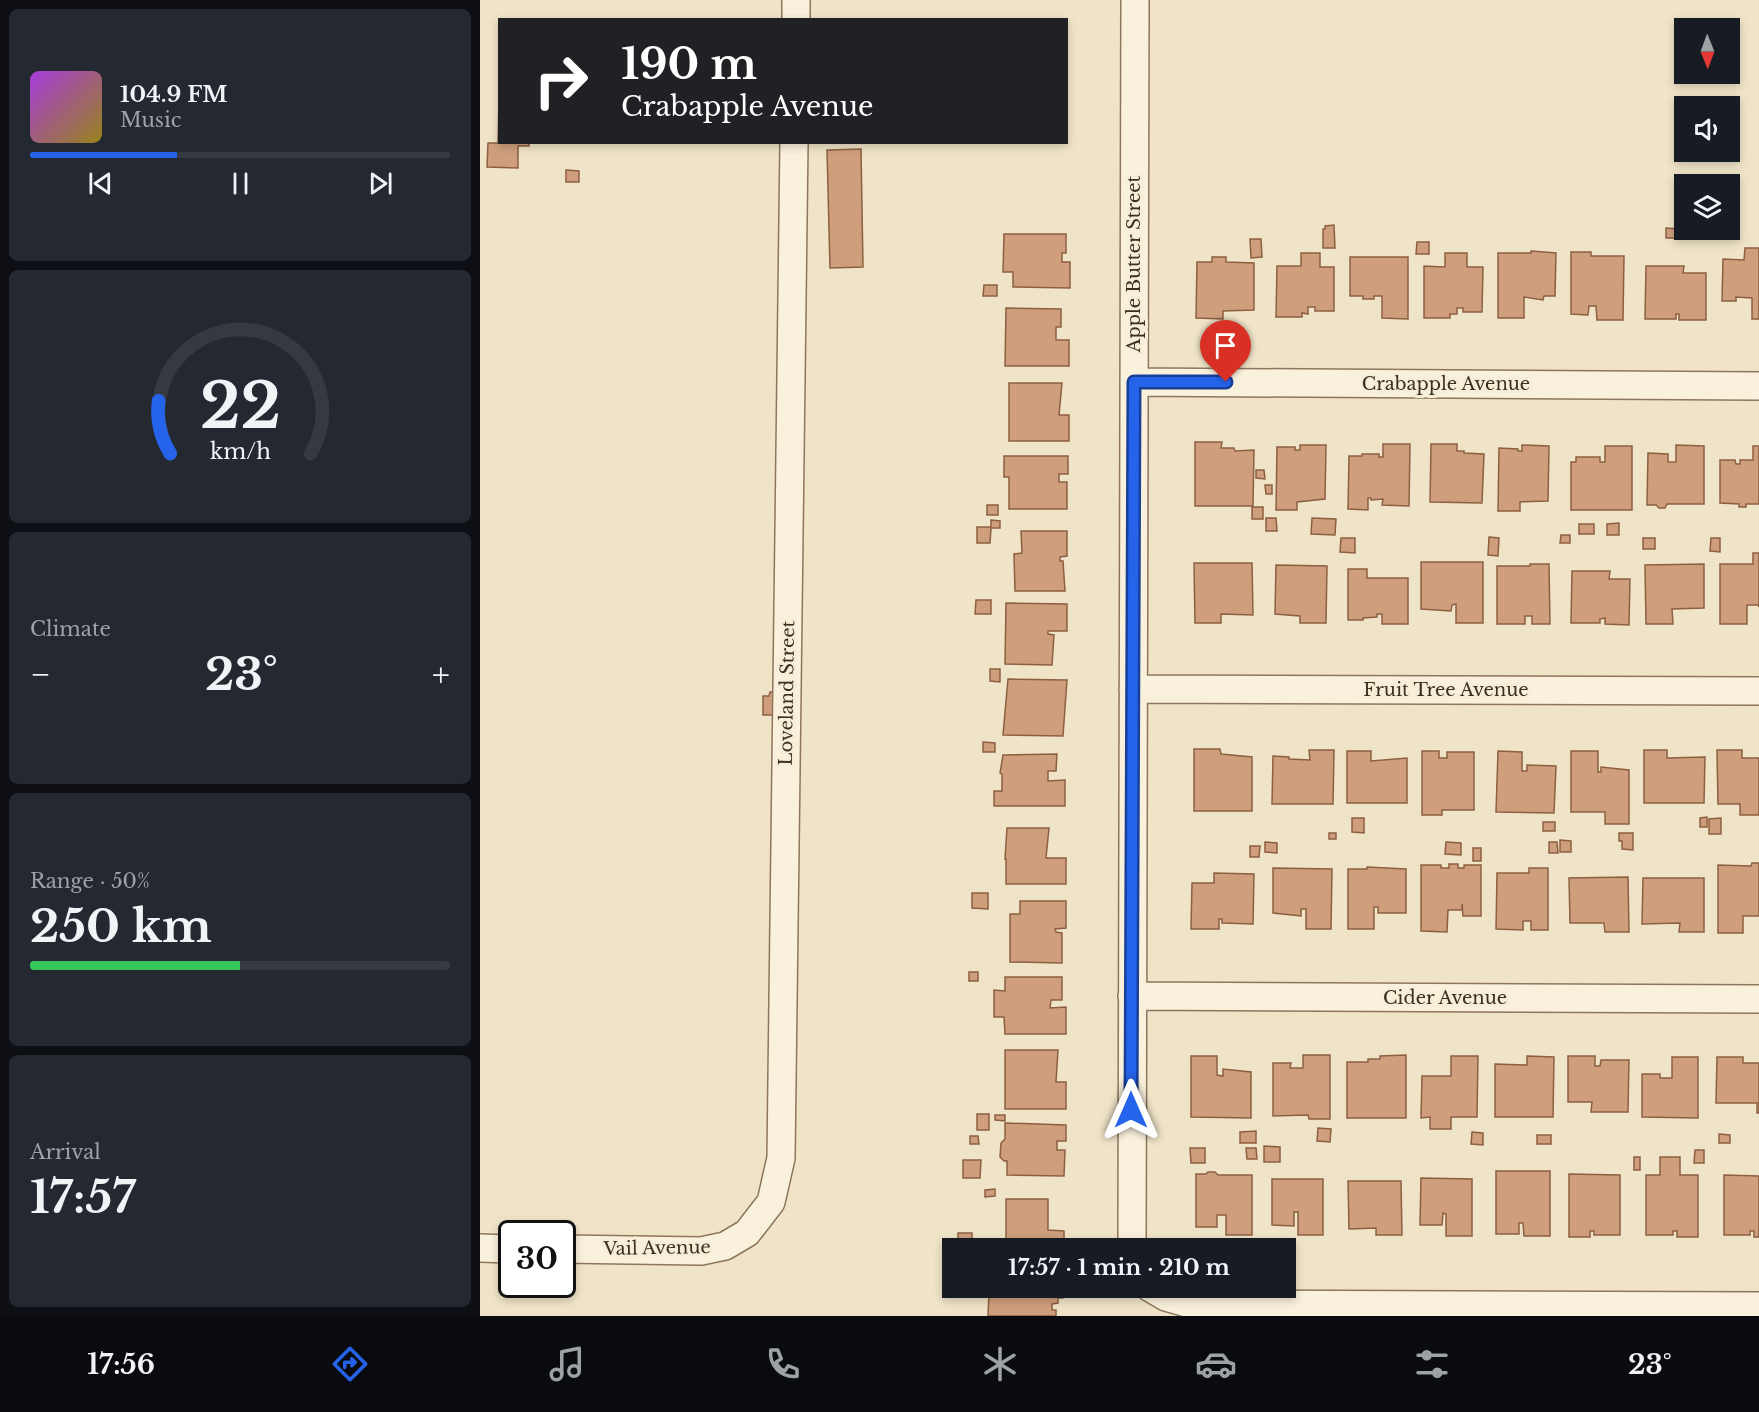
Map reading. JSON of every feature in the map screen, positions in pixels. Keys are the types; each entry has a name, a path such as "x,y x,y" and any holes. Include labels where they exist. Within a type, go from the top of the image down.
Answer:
{"street":[{"path":"796,0 796,18"},
{"name":"Apple Butter Street","path":"1132,1238 1135,0"},
{"name":"Loveland Street","path":"747,1233 771,1202 782,1158 794,144"},
{"name":"Crabapple Avenue","path":"1134,382 1759,386"},
{"name":"Fruit Tree Avenue","path":"1132,689 1759,691"},
{"name":"Cider Avenue","path":"1132,996 1759,999"},
{"name":"Vail Avenue","path":"576,1249 701,1251 725,1246 747,1233"},
{"path":"480,1248 498,1249"},
{"path":"1169,1298 1190,1304 1759,1306"}],"building":[{"path":"488,143 529,144 529,146 518,146 518,168 487,167"},
{"path":"861,149 863,267 830,268 827,150"},
{"path":"566,170 579,171 579,182 566,182"},
{"path":"1334,225 1335,248 1323,248 1323,229 1325,226"},
{"path":"1666,228 1674,229 1674,238 1666,238"},
{"path":"1004,234 1066,234 1066,253 1062,253 1062,262 1070,262 1070,288 1013,287 1013,272 1003,272"},
{"path":"1250,239 1261,239 1262,257 1251,258"},
{"path":"1417,242 1429,242 1429,254 1416,254"},
{"path":"1745,248 1759,248 1759,319 1752,319 1752,298 1736,297 1736,301 1722,301 1723,259 1744,260"},
{"path":"1531,251 1556,253 1555,296 1544,296 1543,300 1524,297 1524,318 1498,318 1498,253 1531,253"},
{"path":"1571,252 1591,252 1591,256 1624,256 1623,320 1597,320 1596,306 1589,306 1588,315 1571,314"},
{"path":"1301,253 1320,253 1320,267 1334,267 1334,311 1315,311 1315,307 1308,307 1308,314 1302,313 1302,317 1276,317 1277,266 1301,266"},
{"path":"1445,253 1467,253 1467,267 1483,267 1482,312 1463,312 1463,308 1457,308 1457,314 1450,314 1450,318 1424,318 1424,266 1445,267"},
{"path":"1212,257 1226,257 1226,262 1254,263 1254,310 1223,311 1223,319 1196,318 1197,262 1212,262"},
{"path":"1350,257 1408,257 1408,319 1382,318 1382,296 1363,299 1363,296 1350,296"},
{"path":"1646,266 1684,266 1683,273 1706,273 1706,320 1679,320 1679,314 1676,314 1676,319 1645,319"},
{"path":"984,285 997,285 997,296 983,296"},
{"path":"1006,308 1061,309 1061,327 1056,327 1056,340 1069,340 1069,366 1005,366"},
{"path":"1009,383 1062,383 1059,415 1069,415 1069,441 1009,441"},
{"path":"1195,442 1222,442 1221,448 1234,448 1235,451 1254,450 1253,506 1195,506"},
{"path":"1383,444 1410,444 1409,506 1382,505 1383,499 1368,498 1368,510 1348,509 1349,456 1379,454 1379,457 1383,457"},
{"path":"1431,444 1457,444 1457,451 1484,454 1482,503 1430,502"},
{"path":"1300,445 1326,445 1325,499 1297,502 1297,510 1276,510 1277,447 1295,447 1295,450 1300,450"},
{"path":"1522,445 1549,446 1548,501 1520,502 1520,511 1498,511 1499,448 1522,451"},
{"path":"1676,445 1704,446 1704,504 1667,504 1665,508 1647,505 1648,453 1668,454 1668,462 1676,462"},
{"path":"1605,446 1632,446 1632,510 1571,510 1571,462 1576,462 1576,457 1600,457 1600,462 1605,462"},
{"path":"1753,446 1759,446 1759,504 1746,504 1746,507 1739,507 1739,504 1720,503 1720,460 1735,460 1736,464 1740,464 1740,460 1753,460"},
{"path":"1004,456 1068,456 1068,474 1059,474 1059,482 1067,482 1067,509 1009,509 1009,477 1004,477"},
{"path":"1256,470 1264,470 1265,479 1256,478"},
{"path":"1265,485 1272,485 1272,494 1266,494"},
{"path":"987,505 998,505 998,515 987,515"},
{"path":"1252,507 1263,507 1263,519 1252,519"},
{"path":"1266,518 1276,518 1277,531 1266,531"},
{"path":"1312,518 1336,519 1335,535 1311,534"},
{"path":"991,520 1000,521 1000,528 991,528 990,543 977,543 977,527 991,527"},
{"path":"1619,523 1619,535 1607,535 1607,524"},
{"path":"1579,524 1594,524 1594,534 1579,534"},
{"path":"1021,531 1067,531 1067,556 1060,557 1060,561 1063,561 1065,591 1015,591 1014,554 1022,553"},
{"path":"1561,535 1570,535 1570,543 1560,543"},
{"path":"1489,537 1499,538 1498,556 1488,555"},
{"path":"1341,538 1355,538 1355,553 1340,552"},
{"path":"1643,538 1655,538 1655,549 1643,549"},
{"path":"1711,538 1720,538 1720,552 1710,551"},
{"path":"1753,553 1759,553 1759,607 1758,605 1747,605 1747,624 1720,624 1720,564 1753,564"},
{"path":"1421,562 1483,562 1483,623 1456,623 1456,604 1452,605 1451,611 1421,609"},
{"path":"1194,563 1252,563 1253,615 1221,614 1221,623 1195,623"},
{"path":"1530,564 1549,564 1550,624 1532,624 1532,616 1525,616 1525,624 1497,624 1497,566 1530,566"},
{"path":"1704,564 1704,608 1672,609 1673,624 1646,624 1645,565"},
{"path":"1276,565 1327,566 1326,623 1300,623 1300,616 1275,614"},
{"path":"1348,569 1367,569 1367,578 1408,578 1408,624 1382,624 1382,614 1377,614 1377,617 1363,618 1363,620 1348,620"},
{"path":"1572,571 1610,571 1609,579 1630,579 1629,625 1605,624 1605,618 1600,619 1600,623 1571,623"},
{"path":"976,600 991,600 991,614 975,614"},
{"path":"1006,603 1067,604 1067,631 1048,631 1048,634 1054,635 1052,665 1005,664"},
{"path":"990,669 1000,669 1000,682 990,681"},
{"path":"1008,679 1067,680 1063,736 1003,735"},
{"path":"770,692 778,692 784,715 763,715 763,696 769,696"},
{"path":"983,742 995,743 995,752 983,752"},
{"path":"1194,749 1220,749 1221,754 1252,757 1252,811 1194,811"},
{"path":"1309,750 1334,750 1333,804 1272,804 1273,756 1310,760"},
{"path":"1644,750 1667,750 1667,758 1705,757 1704,803 1644,803"},
{"path":"1717,750 1742,750 1742,758 1759,758 1759,815 1740,815 1740,804 1718,804"},
{"path":"1347,751 1371,751 1371,761 1407,758 1407,803 1347,803"},
{"path":"1422,751 1439,751 1439,758 1447,758 1447,752 1474,752 1474,810 1442,810 1442,815 1422,815"},
{"path":"1498,751 1522,752 1522,771 1527,771 1527,765 1556,766 1554,813 1496,812"},
{"path":"1571,751 1598,751 1598,772 1601,772 1601,767 1629,770 1629,824 1605,824 1605,812 1571,812"},
{"path":"1057,754 1056,771 1048,771 1048,781 1065,780 1065,806 994,806 994,791 1002,791 1002,774 1000,773 1003,755"},
{"path":"1707,817 1707,827 1700,827 1700,818"},
{"path":"1352,818 1364,818 1364,833 1352,832"},
{"path":"1721,818 1721,834 1709,834 1709,819"},
{"path":"1543,822 1555,822 1555,831 1543,831"},
{"path":"1007,828 1049,828 1046,858 1066,858 1066,884 1006,884"},
{"path":"1329,833 1336,833 1336,839 1329,839"},
{"path":"1619,833 1633,833 1633,850 1622,849"},
{"path":"1560,840 1571,841 1571,852 1560,852"},
{"path":"1265,842 1277,843 1277,853 1265,852"},
{"path":"1446,842 1461,843 1461,855 1445,854"},
{"path":"1549,842 1557,842 1558,853 1549,853"},
{"path":"1250,846 1260,846 1259,857 1250,857"},
{"path":"1473,848 1481,848 1481,861 1473,861"},
{"path":"1752,863 1759,863 1759,916 1743,916 1743,933 1718,933 1718,865 1751,866"},
{"path":"1449,864 1458,864 1458,868 1464,868 1464,865 1481,865 1481,916 1463,916 1462,904 1462,910 1448,910 1447,932 1421,931 1421,865 1441,865 1441,868 1449,868"},
{"path":"1367,867 1406,869 1406,913 1378,913 1378,907 1374,907 1374,929 1348,929 1348,869 1367,869"},
{"path":"1273,868 1332,869 1331,929 1306,929 1306,909 1301,909 1301,916 1273,913"},
{"path":"1529,868 1548,868 1548,930 1531,930 1531,921 1523,921 1523,930 1496,929 1497,873 1529,873"},
{"path":"1214,873 1254,874 1253,924 1222,923 1222,919 1219,919 1219,929 1191,929 1192,883 1214,883"},
{"path":"1628,877 1629,932 1605,932 1604,923 1570,923 1569,878"},
{"path":"1643,878 1704,878 1704,932 1679,932 1680,923 1642,924"},
{"path":"972,893 988,893 988,909 972,908"},
{"path":"1020,901 1066,901 1066,928 1055,929 1056,932 1062,933 1062,963 1010,962 1010,914 1020,914"},
{"path":"969,972 978,972 978,981 969,981"},
{"path":"1005,977 1062,977 1062,1000 1051,1000 1050,1008 1066,1007 1066,1034 1005,1034 1004,1017 994,1017 994,990 1005,991"},
{"path":"1005,1050 1058,1050 1056,1082 1066,1082 1066,1109 1005,1109"},
{"path":"1303,1055 1330,1055 1330,1119 1309,1119 1308,1115 1273,1116 1273,1063 1291,1063 1290,1068 1303,1068"},
{"path":"1406,1055 1406,1118 1347,1118 1347,1062 1368,1062 1368,1059 1380,1059 1380,1056"},
{"path":"1191,1056 1217,1056 1217,1075 1223,1076 1223,1069 1251,1072 1251,1118 1191,1117"},
{"path":"1451,1056 1478,1056 1477,1117 1451,1117 1451,1129 1430,1129 1430,1117 1421,1118 1422,1076 1451,1076"},
{"path":"1527,1056 1554,1057 1553,1117 1495,1117 1495,1064 1527,1065"},
{"path":"1568,1056 1595,1056 1595,1066 1600,1066 1601,1060 1629,1060 1628,1112 1591,1112 1592,1102 1568,1102"},
{"path":"1672,1057 1698,1057 1698,1118 1642,1117 1642,1074 1660,1074 1660,1078 1672,1078"},
{"path":"1717,1057 1743,1057 1743,1063 1759,1063 1759,1113 1757,1113 1757,1103 1716,1103"},
{"path":"977,1114 989,1114 989,1130 977,1130"},
{"path":"995,1115 1005,1115 1005,1121 995,1120"},
{"path":"1005,1123 1066,1125 1066,1141 1057,1141 1057,1150 1065,1150 1064,1176 1007,1175 1007,1161 1000,1157 1001,1143 1005,1139"},
{"path":"1318,1128 1331,1129 1330,1142 1317,1141"},
{"path":"1256,1131 1256,1143 1240,1143 1240,1132"},
{"path":"1472,1132 1483,1133 1483,1145 1471,1144"},
{"path":"1719,1134 1730,1135 1730,1143 1719,1143"},
{"path":"1537,1135 1551,1135 1551,1144 1537,1144"},
{"path":"970,1136 978,1136 979,1144 970,1144"},
{"path":"1264,1146 1280,1147 1280,1162 1264,1162"},
{"path":"1190,1148 1205,1148 1205,1163 1191,1163"},
{"path":"1246,1148 1256,1148 1257,1159 1247,1159"},
{"path":"1695,1150 1704,1150 1704,1163 1694,1163"},
{"path":"1634,1157 1640,1157 1640,1170 1634,1170"},
{"path":"1660,1157 1680,1157 1680,1175 1698,1175 1698,1237 1677,1237 1677,1231 1673,1231 1673,1235 1646,1235 1646,1175 1660,1175"},
{"path":"963,1160 981,1160 980,1178 963,1178"},
{"path":"1496,1171 1550,1171 1550,1236 1524,1236 1523,1223 1519,1223 1519,1234 1496,1234"},
{"path":"1215,1172 1218,1175 1252,1175 1252,1235 1226,1235 1226,1215 1217,1215 1217,1227 1196,1227 1196,1174"},
{"path":"1569,1174 1620,1175 1620,1235 1594,1235 1594,1231 1590,1231 1590,1237 1569,1237"},
{"path":"1724,1175 1759,1176 1759,1237 1754,1237 1754,1231 1750,1231 1750,1235 1724,1235"},
{"path":"1421,1178 1472,1179 1472,1236 1446,1236 1446,1214 1443,1213 1442,1225 1420,1225"},
{"path":"1272,1179 1323,1179 1323,1235 1298,1235 1298,1212 1294,1212 1294,1226 1272,1225"},
{"path":"1348,1181 1401,1181 1402,1235 1376,1235 1376,1228 1349,1229"},
{"path":"995,1189 995,1196 985,1197 985,1190"},
{"path":"1006,1199 1048,1199 1048,1230 1064,1231 1064,1238 1006,1238"},
{"path":"958,1233 972,1233 972,1238 958,1238"},
{"path":"989,1298 1058,1298 1058,1303 1052,1304 1052,1310 1056,1310 1056,1316 988,1316"}],"route":[{"path":"1131,1110 1134,382 1226,382"}]}
